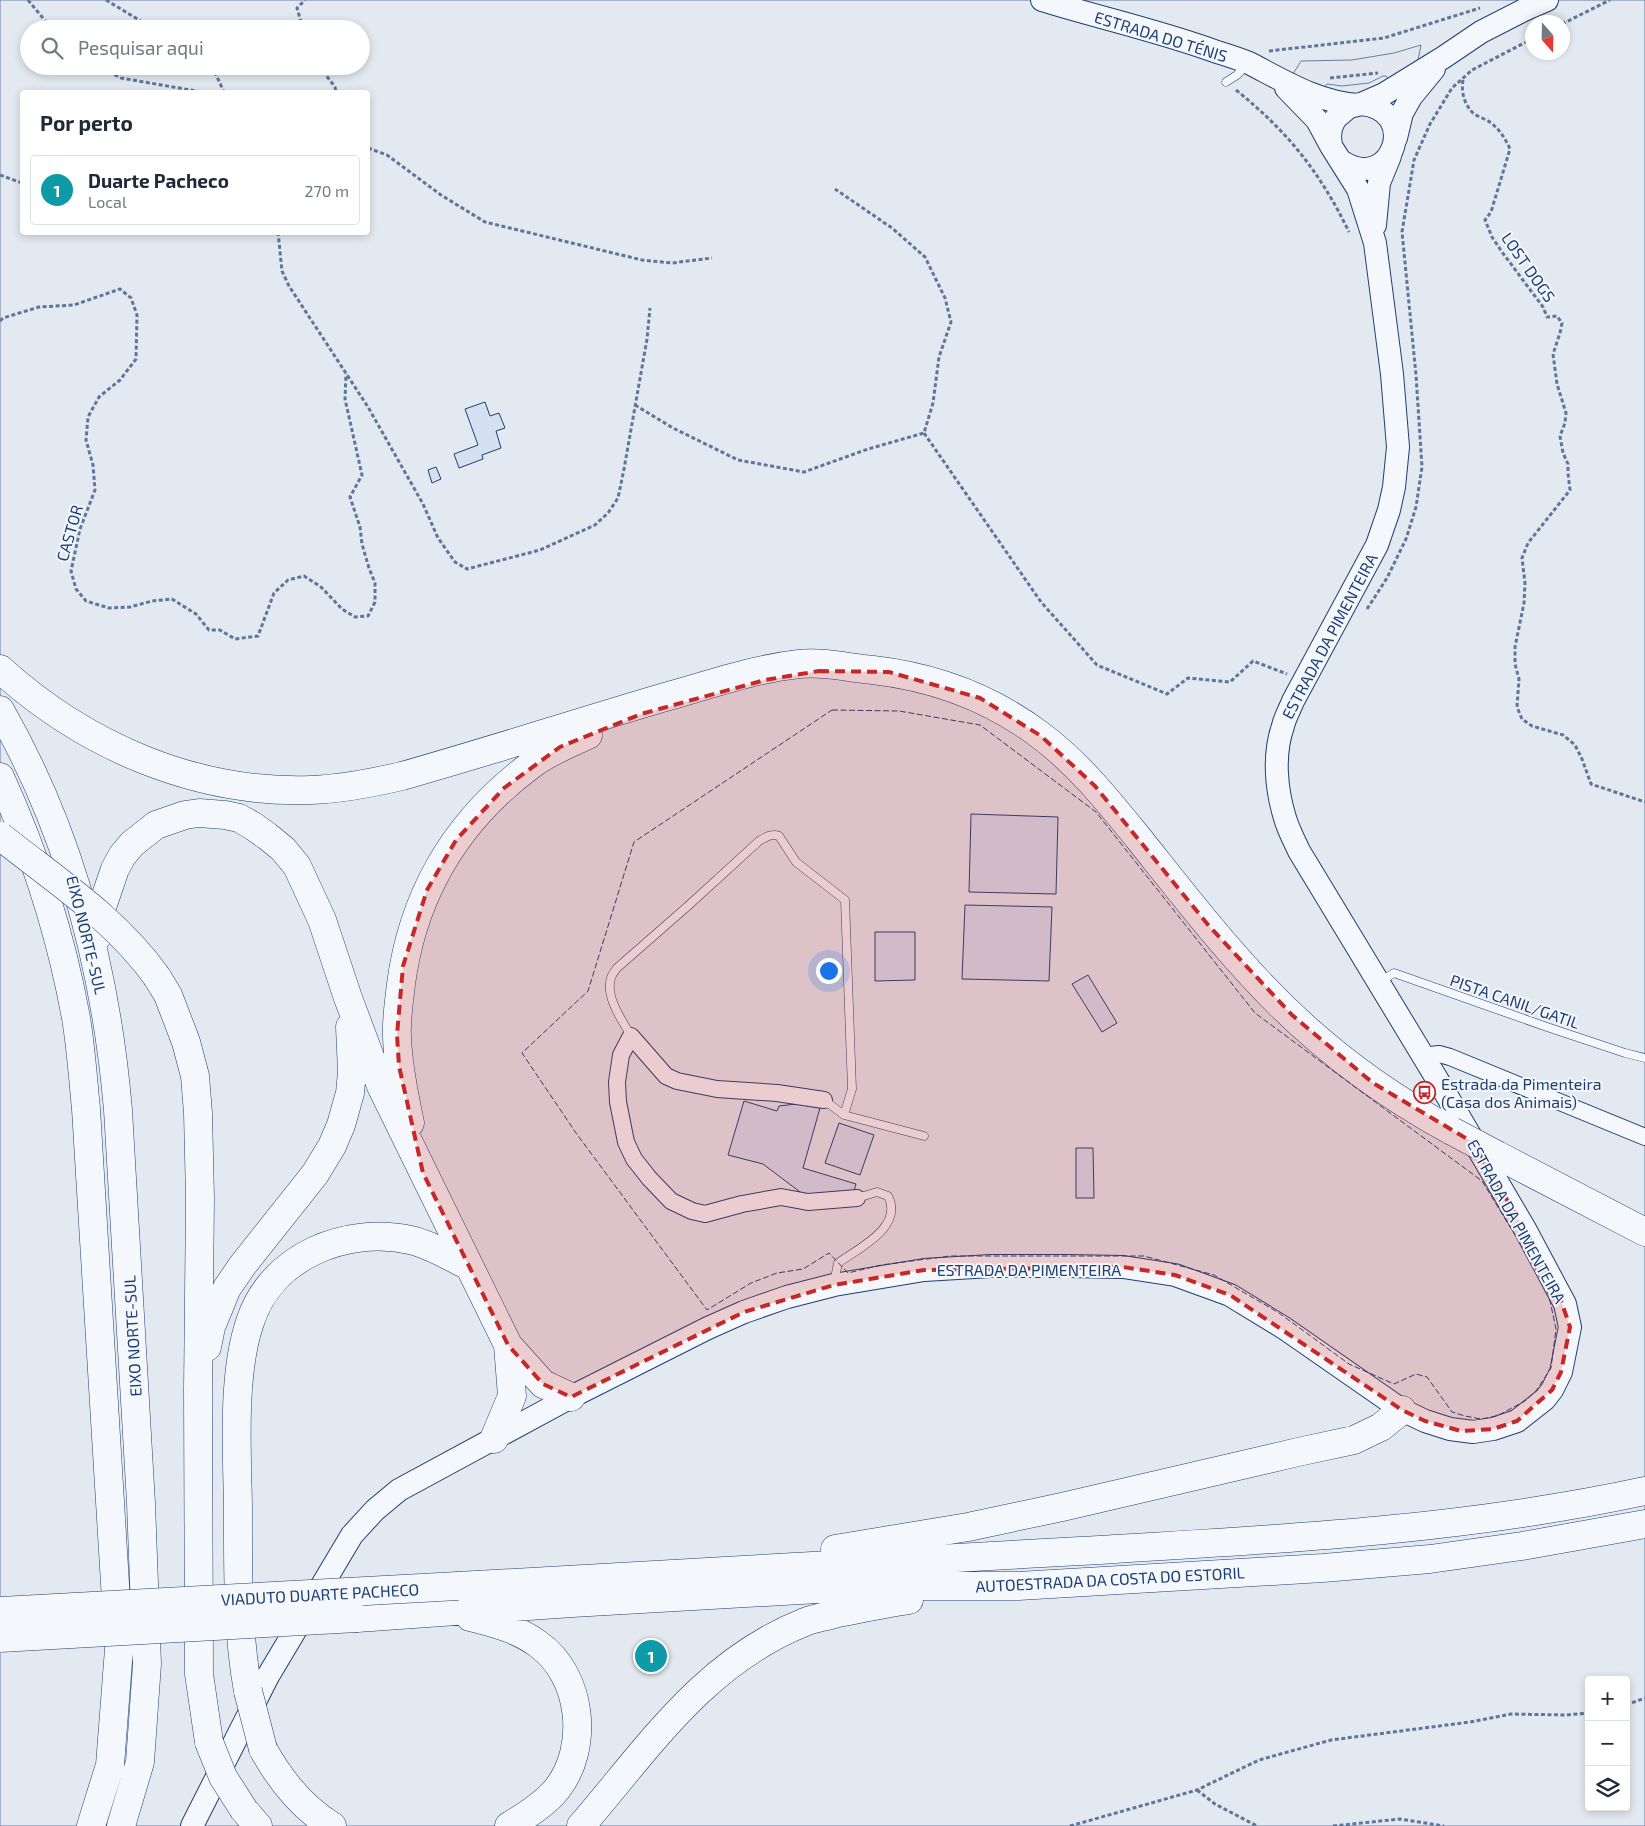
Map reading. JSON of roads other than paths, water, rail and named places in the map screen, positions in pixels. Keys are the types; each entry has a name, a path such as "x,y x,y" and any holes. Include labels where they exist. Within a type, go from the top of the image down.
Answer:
{"highway":[{"path":"0,669 22,688 69,722 121,751 150,764 203,779 241,787 278,790 346,787 402,776 738,677 800,664 831,663 921,678 946,686 980,698 1011,716 1041,736 1069,760 1095,786 1197,912 1265,989 1318,1039 1373,1082 1410,1107 1497,1156 1645,1232"},
{"path":"423,1173 405,1101 399,1066 397,1035 403,966 408,945 427,890 456,840 478,813 532,765 560,747 641,714 765,680 819,671 861,669"},
{"name":"EIXO NORTE-SUL","path":"0,710 38,785 76,882 94,951 108,1023 118,1110 141,1504 146,1655 140,1762 121,1826"},
{"name":"EIXO NORTE-SUL","path":"0,777 11,800 50,907 64,959 76,1020 89,1145 119,1659 110,1765 91,1826"},
{"path":"94,951 101,910 115,869 122,856 132,844 156,825 168,820 199,813 225,815 239,818 268,836 283,849 297,866 322,920 348,998 381,1086 508,1345 543,1384 571,1397"},
{"path":"0,836 128,940 157,977 168,995 186,1042 195,1076 200,1198 198,1390 199,1674 209,1742 223,1777 251,1818"},
{"path":"198,1390 211,1327 227,1288 242,1266 315,1174 332,1146 341,1125 350,1094 352,1072 348,998"},
{"path":"332,1826 301,1803 285,1784 263,1748 248,1691 242,1654 237,1454 241,1362 250,1321 261,1298 276,1278 297,1261 317,1249 336,1241 374,1236 412,1240 469,1266"},
{"path":"494,1440 512,1396 508,1345"},
{"path":"640,1576 820,1552 1062,1508 1354,1440 1382,1427 1402,1410"},
{"name":"AUTOESTRADA DA COSTA DO ESTORIL","path":"640,1576 1340,1535 1489,1519 1645,1492"},
{"name":"AUTOESTRADA DA COSTA DO ESTORIL","path":"572,1603 870,1586 1018,1586 1240,1574 1430,1559 1522,1546 1645,1524"},
{"name":"VIADUTO DUARTE PACHECO","path":"0,1611 640,1576"},
{"path":"581,1826 677,1712 693,1696 732,1662 772,1636 807,1621 875,1605 1018,1586"},
{"name":"VIADUTO DUARTE PACHECO","path":"0,1638 439,1613 572,1603"},
{"path":"439,1613 503,1626 523,1634 540,1645 557,1662 567,1679 574,1699 577,1721 576,1745 568,1769 557,1789 537,1808 509,1826"},
{"path":"573,1826 604,1799"}],"main road":[{"name":"ESTRADA DO TÉNIS","path":"1042,0 1085,14 1197,44 1256,57 1317,120 1336,154"},
{"name":"ESTRADA DA PIMENTEIRA","path":"1375,244 1358,189 1336,154 1330,137 1335,119 1349,107 1384,94 1481,32 1547,0"},
{"name":"ESTRADA DA PIMENTEIRA","path":"192,1826 268,1676 352,1535 375,1510 399,1490 571,1397 708,1328 744,1312 787,1297 834,1285 924,1270 991,1266 1123,1267 1175,1274 1230,1295 1284,1328 1402,1410 1425,1421 1461,1432 1493,1429 1516,1421 1536,1407 1552,1390 1561,1372 1570,1327 1565,1304 1555,1283 1422,1056 1299,850 1285,819 1277,772 1277,754 1282,726 1304,680 1377,545 1389,510 1394,487 1398,447 1392,374 1375,244 1376,202 1379,183 1402,113 1411,98 1444,57"},
{"name":"ESTRADA DO TÉNIS","path":"1276,79 1325,99 1343,104 1360,104"},
{"path":"1336,154 1357,169 1366,170 1383,163 1392,147 1391,121 1386,114 1379,108 1360,104"}],"street":[{"path":"824,1100 777,1093 717,1089 677,1081 666,1076 631,1036 621,1056 617,1082 618,1102 626,1142 634,1159 671,1201 692,1211 705,1214 742,1204 781,1197 808,1202 857,1198"},
{"path":"1422,1056 1439,1054 1450,1057 1645,1136"}],"lane":[{"path":"1226,82 1237,75 1256,57"},
{"path":"631,1036 613,1004 610,988 611,977 617,968 759,841 766,836 779,836 796,862 845,900 852,1089 844,1115"},
{"name":"PISTA CANIL/GATIL","path":"1378,982 1394,973 1547,1027 1645,1058"},
{"path":"824,1100 844,1115 924,1136"},
{"path":"834,1285 838,1263 880,1234 891,1217 893,1206 888,1196 877,1192 857,1198"}],"place":[{"name":"Estrada da Pimenteira (Casa dos Animais)","path":"1425,1092"},
{"name":"Duarte Pacheco","path":"651,1656"}]}
